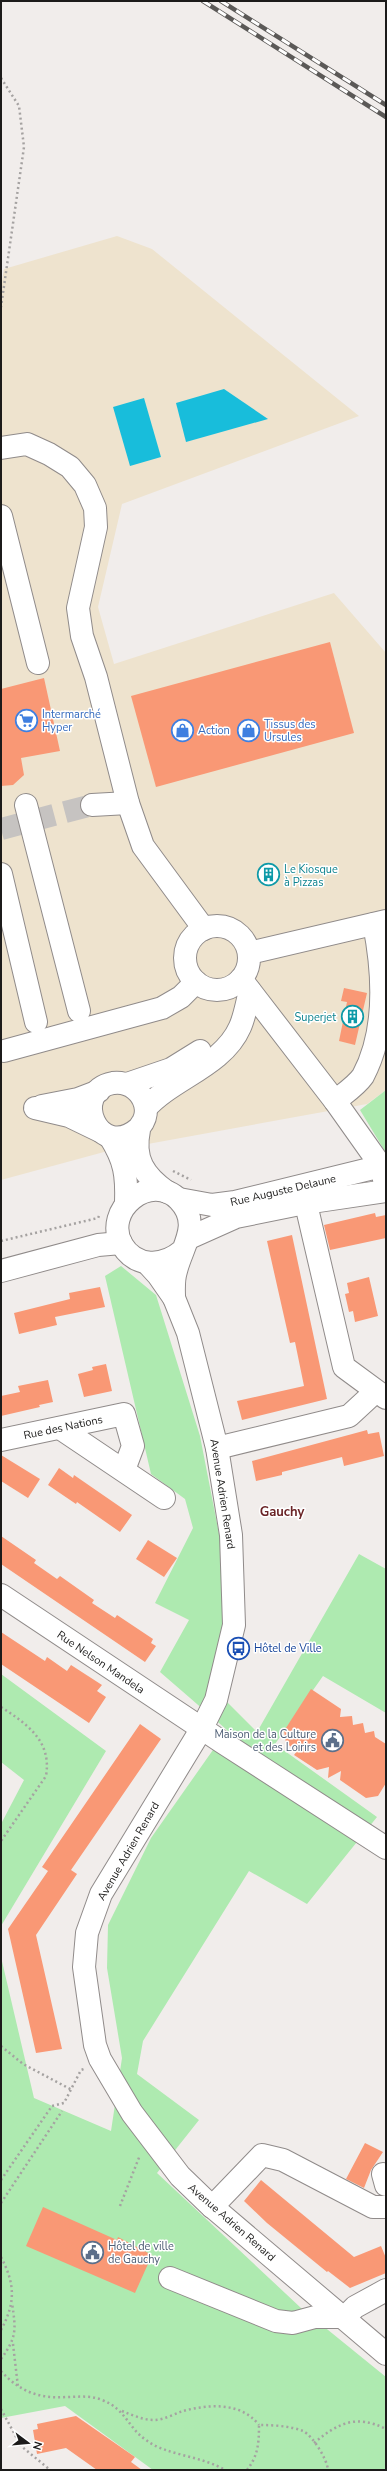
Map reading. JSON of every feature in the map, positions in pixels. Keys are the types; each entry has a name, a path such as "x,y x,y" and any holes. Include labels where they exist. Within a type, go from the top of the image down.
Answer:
{"street":[{"path":"1,448 27,444 49,454 70,467 85,484 95,508 96,527 78,608 82,636 96,677 128,803 143,846 204,929"},
{"path":"1,516 38,662"},
{"path":"92,805 128,803"},
{"path":"26,806 79,1011"},
{"path":"1,874 36,1022"},
{"path":"249,953 380,922 386,1001 381,1030 374,1057 362,1077 335,1101"},
{"path":"146,1108 154,1099 202,1067 223,1050 240,1027 246,985 249,962 249,953 240,935 231,929 222,926 204,929 192,939 185,954 190,974 196,982 211,989 219,990 246,985"},
{"path":"4,1051 162,1008 182,997 196,982"},
{"path":"246,985 383,1165 386,1188"},
{"path":"139,1128 126,1137 105,1134 68,1116 35,1108 78,1100 112,1083 127,1084 171,1069 213,1041 230,1021 231,1002 219,990"},
{"path":"98,1090 91,1107 94,1124 105,1134 120,1154 127,1175 126,1203 118,1223 121,1243 128,1252 147,1263 166,1262 185,1244 190,1217 173,1196 151,1181 137,1153 139,1128 145,1115 146,1108 140,1093 127,1084"},
{"name":"Rue Auguste Delaune","path":"185,1244 236,1217 303,1195 383,1165"},
{"path":"126,1203 145,1191 173,1196"},
{"name":"Rue Auguste Delaune","path":"173,1196 212,1205 303,1195 386,1191"},
{"path":"217,1448 350,1416 381,1395 344,1367 303,1195"},
{"path":"1,1271 98,1245 121,1243"},
{"name":"Avenue Adrien Renard","path":"174,1298 176,1271 185,1244"},
{"name":"Avenue Adrien Renard","path":"147,1263 158,1275 174,1298 190,1340 217,1448 231,1535 234,1625 216,1700 202,1728 101,1894 87,1933 84,1967 95,2045 100,2059 132,2113 172,2167 212,2207 345,2317 386,2354"},
{"name":"Rue des Nations","path":"1,1440 124,1414 133,1446 124,1470"},
{"path":"60,1428 164,1498"},
{"name":"Rue Nelson Mandela","path":"1,1595 386,1848"},
{"path":"212,2207 262,2155 283,2160 373,2207 386,2207"},
{"path":"170,2278 276,2321 293,2323 315,2317 345,2317 355,2308 386,2290"}],"path":[{"path":"1,78 19,106 24,147 1,307"},
{"path":"1,1707 37,1734 46,1754 48,1766 46,1776 1,1841"},
{"path":"1,2046 23,2064 72,2090"},
{"path":"1,2180 52,2106 64,2103 81,2070 100,2059"},
{"path":"1,2203 62,2111"},
{"path":"120,2206 148,2134"},
{"path":"1,2257 13,2283 12,2300 15,2325 12,2343 18,2387"},
{"path":"1,2330 12,2300"},
{"path":"1,2359 12,2343"},
{"path":"1,2371 18,2387 29,2393 49,2398 88,2396 102,2400 137,2417 155,2420 204,2407 218,2406 234,2408 251,2415 259,2426 258,2447 254,2461 247,2470"},
{"path":"1,2409 20,2446 49,2469"},
{"path":"120,2410 146,2441 212,2462 225,2470"},
{"path":"314,2443 333,2427 353,2421 372,2422 386,2429"},
{"path":"259,2426 276,2425 304,2432 321,2450 328,2470"}],"shaded area":[{"path":"117,236 152,249 359,416 122,504 98,607 114,664 334,593 386,653 386,1090 367,1104 104,1152 1,1180 1,287 4,269"}],"green space":[{"path":"386,1090 386,1153 360,1110"},
{"path":"121,1266 156,1295 200,1436 222,1549 226,1616 213,1688 257,1732 359,1554 386,1569 386,1713 323,1676 275,1744 377,1817 307,1904 249,1871 143,2041 137,2074 199,2120 157,2173 301,2308 386,2377 386,2470 153,2470 65,2406 1,2418 1,1957 34,2098 111,2131 122,2058 107,1968 108,1925 151,1838 227,1730 160,1672 189,1620 155,1603 193,1528 185,1499 151,1474 105,1276"},
{"path":"1,1674 106,1751 1,1926 1,1824 24,1780 1,1762"}],"water":[{"path":"224,389 268,419 186,442 176,403"},
{"path":"144,398 161,457 130,466 113,407"}],"building":[{"path":"330,642 354,733 156,787 131,696"},
{"name":"Intermarché Hyper","path":"44,678 60,751 21,758 24,775 13,785 1,786 1,689"},
{"name":"Le Kiosque à Pizzas","path":"276,867 278,879 261,883 258,870"},
{"path":"344,988 367,993 355,1045 339,1041 347,1002 341,1001"},
{"path":"375,1213 376,1217 386,1215 386,1238 330,1250 324,1225"},
{"path":"292,1235 327,1399 242,1420 237,1401 304,1386 295,1342 290,1343 267,1241"},
{"path":"369,1277 378,1316 355,1322 353,1311 349,1312 345,1294 349,1293 347,1283"},
{"path":"100,1287 105,1307 55,1317 57,1325 19,1334 14,1313 70,1299 69,1293"},
{"path":"106,1364 112,1391 84,1397 78,1374 93,1370 92,1367"},
{"path":"48,1380 53,1402 39,1405 40,1407 1,1416 1,1396 20,1392 18,1386"},
{"path":"367,1430 368,1434 379,1432 384,1456 344,1466 342,1457 282,1472 282,1475 256,1481 252,1461"},
{"path":"1,1455 40,1479 28,1498 1,1481"},
{"path":"59,1468 73,1478 74,1475 132,1515 120,1532 77,1502 76,1504 48,1485"},
{"path":"1,1536 36,1560 34,1563 57,1579 60,1576 94,1600 92,1603 115,1618 117,1615 153,1639 151,1643 156,1646 145,1662 1,1564"},
{"path":"148,1540 177,1558 164,1577 136,1559"},
{"path":"1,1632 45,1661 47,1657 67,1671 71,1665 102,1685 97,1691 106,1697 89,1723 1,1664"},
{"name":"Maison de la Culture et des Loirirs","path":"311,1689 341,1709 340,1717 352,1716 353,1725 363,1723 365,1733 374,1731 375,1737 386,1744 386,1783 378,1796 366,1798 340,1780 341,1771 328,1778 329,1767 317,1770 294,1755 297,1751 286,1743 284,1731"},
{"path":"140,1724 161,1739 71,1870 77,1874 36,1935 62,2049 36,2053 8,1929 48,1871 42,1867"},
{"path":"365,2143 383,2152 371,2170 364,2188 346,2179"},
{"path":"261,2180 354,2257 381,2246 386,2258 386,2273 350,2288 328,2271 327,2272 267,2223 244,2201"},
{"name":"Hôtel de ville de Gauchy","path":"43,2207 117,2240 118,2237 152,2255 135,2293 26,2246"},
{"path":"76,2416 135,2457 131,2462 142,2470 97,2470 66,2448 37,2454 33,2430 38,2429 37,2424"}],"tunnel":[{"path":"1,829 92,805"}],"railway":[{"path":"203,1 386,117"},
{"path":"221,1 386,105"}],"place":[{"name":"Intermarché Hyper","path":"27,720"},
{"name":"Action","path":"183,730"},
{"name":"Tissus des Ursules","path":"249,730"},
{"name":"Le Kiosque à Pizzas","path":"268,875"},
{"name":"Superjet","path":"352,1017"},
{"name":"Hôtel de Ville","path":"239,1648"},
{"name":"Maison de la Culture et des Loirirs","path":"332,1740"},
{"name":"Hôtel de ville de Gauchy","path":"93,2252"}],"district":[{"name":"Gauchy","path":"282,1511"}]}
